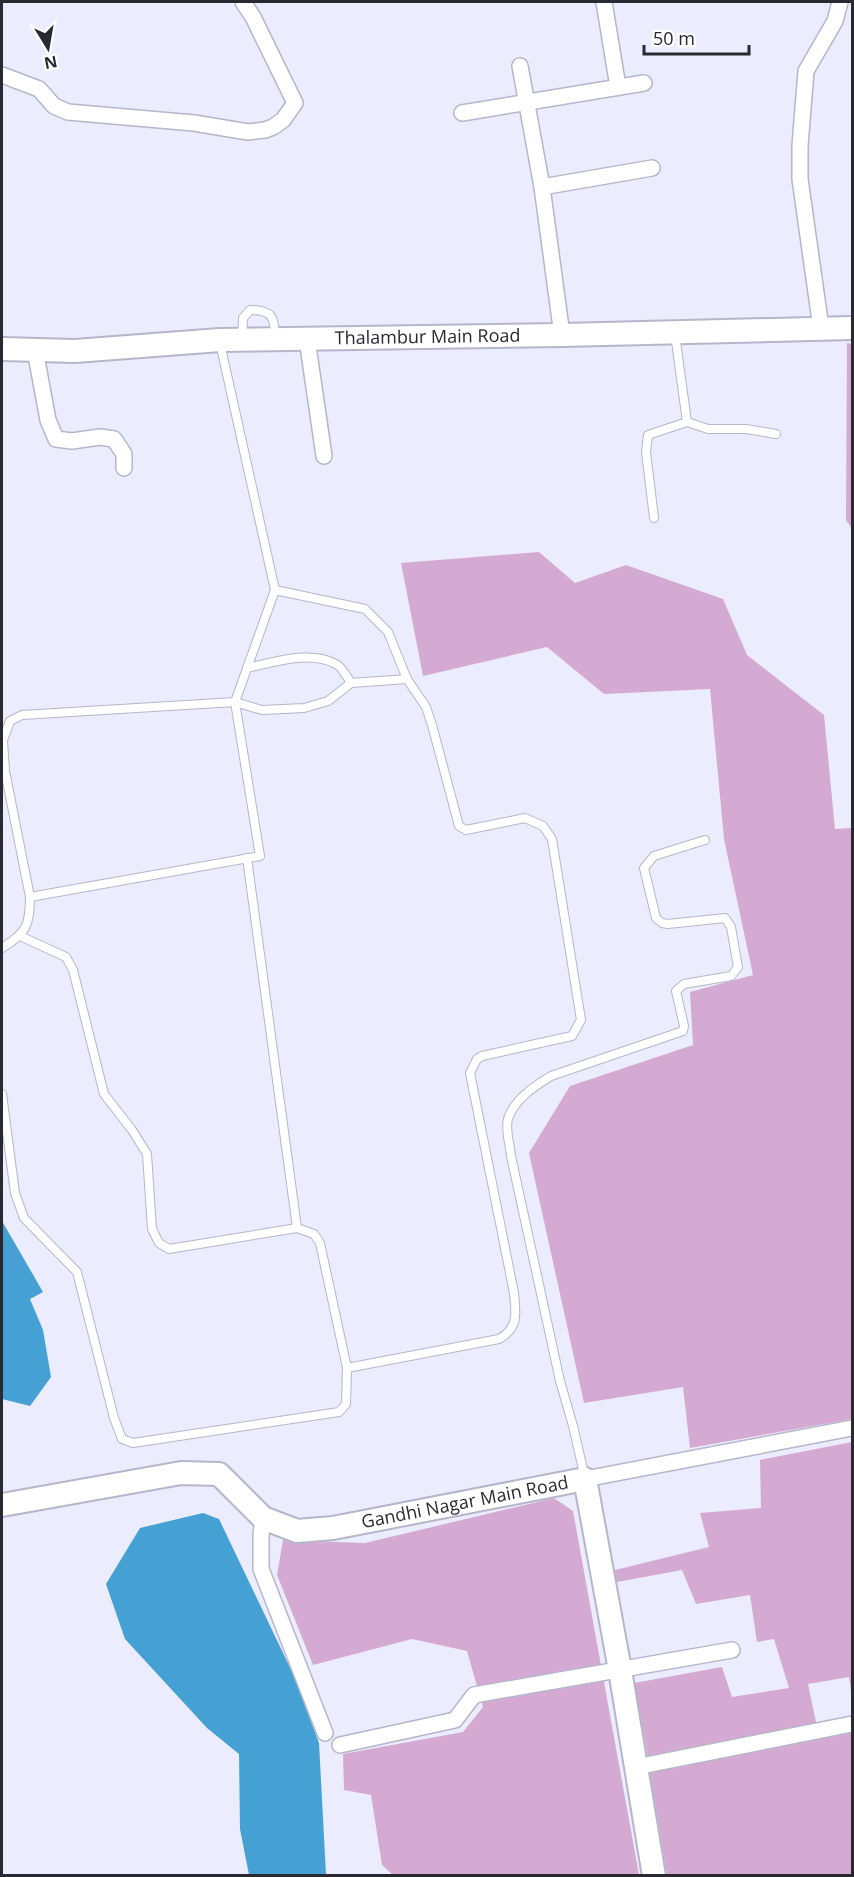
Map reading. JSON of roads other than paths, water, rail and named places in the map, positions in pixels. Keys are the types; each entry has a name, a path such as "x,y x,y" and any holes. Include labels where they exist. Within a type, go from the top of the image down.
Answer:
{"street":[{"path":"2,75 39,89 54,106 68,112 194,123 248,132 265,130 283,120 295,103 253,17 243,2"},
{"path":"604,2 618,87"},
{"path":"821,328 800,179 800,146 806,71 844,3"},
{"path":"520,66 542,187 562,336"},
{"path":"462,113 644,83"},
{"path":"542,187 652,168"},
{"name":"Thalambur Main Road","path":"2,349 75,351 231,340 562,336 852,328"},
{"path":"307,339 324,456"},
{"path":"35,350 48,420 56,438 72,441 100,436 114,439 124,454 124,468"},
{"path":"585,1479 852,1428"},
{"name":"Gandhi Nagar Main Road","path":"2,1505 181,1473 219,1474 263,1518 297,1530 333,1528 585,1479 654,1875"},
{"path":"263,1518 261,1569 325,1733"},
{"path":"340,1745 455,1720 474,1695 732,1650"},
{"path":"636,1767 852,1724"}],"lane":[{"path":"30,897 260,856 235,702 275,590 231,340 250,310 264,310 272,315 275,340"},
{"path":"675,332 687,422"},
{"path":"654,518 646,452 648,435 687,422 708,429 746,429 776,434"},
{"path":"275,590 365,609 388,632 407,679 426,707 459,826 466,830 525,818 543,826 552,839 581,1020 572,1036 482,1056 477,1059 470,1073 514,1293 516,1311 509,1333 499,1339 347,1368"},
{"path":"247,668 288,659 316,657 338,665 351,683"},
{"path":"2,948 20,936 30,916 30,897 5,771 3,740 10,722 22,715 235,702 262,710 304,708 328,701 351,683 407,679"},
{"path":"585,1479 560,1381 511,1156 507,1120 516,1103 535,1086 551,1076 683,1031 676,991 684,984 731,976 736,972 738,967 728,920 725,918 662,924 656,918 645,868 649,860 654,856 705,840"},
{"path":"247,858 297,1228"},
{"path":"2,1094 15,1193 24,1218 77,1272 114,1418 122,1439 133,1443 339,1412 346,1404 347,1368 320,1243 314,1234 297,1228 170,1249 159,1243 152,1229 147,1154 104,1094 73,970 66,957 20,936"}],"water":[{"path":"2,1221 43,1292 30,1299 43,1330 51,1377 30,1406 2,1399"},
{"path":"203,1513 219,1519 294,1676 319,1743 326,1875 249,1875 240,1829 239,1754 207,1728 125,1639 106,1584 140,1528"}]}
